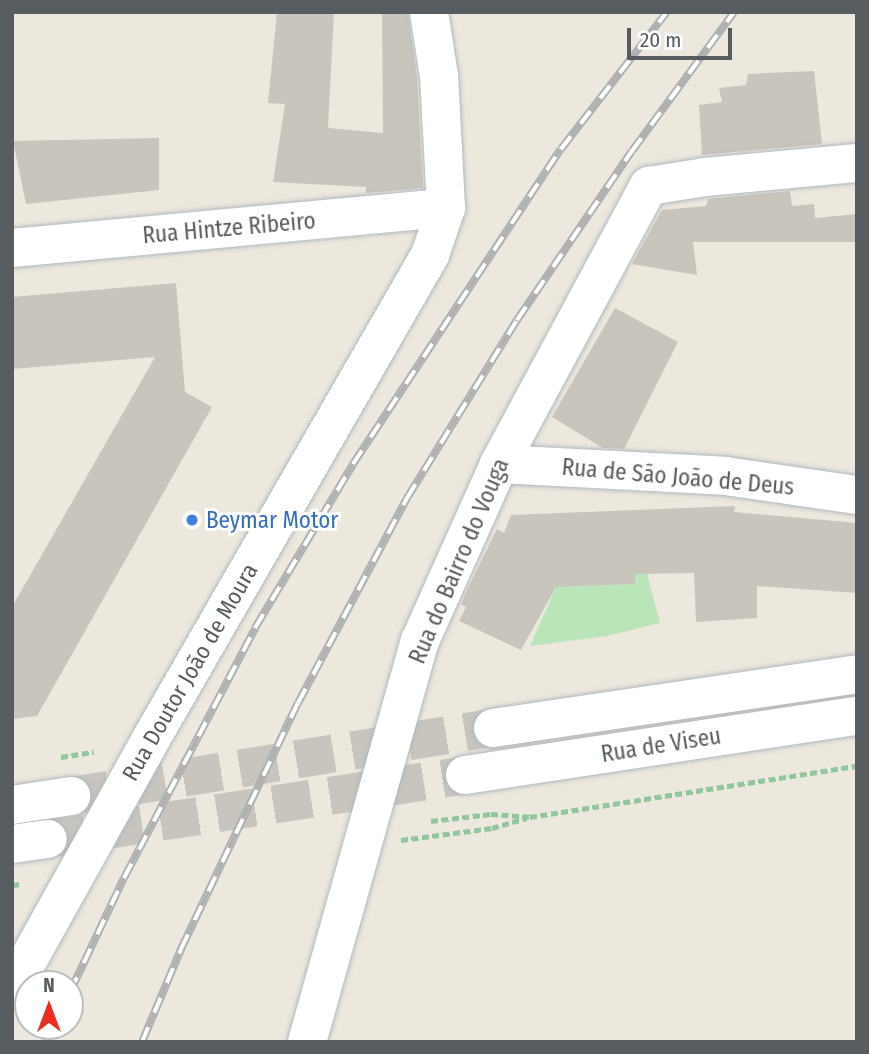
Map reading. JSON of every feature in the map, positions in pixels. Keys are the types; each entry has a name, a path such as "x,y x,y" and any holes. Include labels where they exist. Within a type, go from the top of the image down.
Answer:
{"street":[{"path":"429,12 439,76 446,208"},
{"name":"Rua do Bairro do Vouga","path":"307,1042 420,641 499,464 649,186 705,177 857,163"},
{"name":"Rua Hintze Ribeiro","path":"12,248 446,208"},
{"name":"Rua Doutor João de Moura","path":"12,989 150,739 430,255 446,208"},
{"name":"Rua de São João de Deus","path":"499,464 725,476 857,495"},
{"name":"Rua de Viseu","path":"493,728 857,674"},
{"name":"Rua de Viseu","path":"465,775 857,716"},
{"path":"12,805 71,796"}],"path":[{"path":"56,758 94,752"},
{"path":"362,845 492,828 530,817 857,765"},
{"path":"431,821 491,814 530,817"},
{"path":"12,885 22,884"}],"green space":[{"path":"635,570 646,570 660,623 607,636 530,646 556,587 635,584"}],"building":[{"path":"277,12 334,12 328,128 383,133 382,12 408,12 417,78 423,188 366,193 366,187 273,182 285,104 268,103"},
{"path":"814,71 822,144 702,155 699,105 722,102 719,88 746,85 748,74"},
{"path":"159,138 159,190 26,204 13,141"},
{"path":"790,191 792,206 814,204 815,218 857,214 857,242 693,242 697,275 632,264 662,210 706,206 708,199"},
{"path":"176,283 185,392 212,407 37,716 12,719 12,607 155,357 12,369 12,297"},
{"path":"615,308 678,342 624,449 603,448 552,417"},
{"path":"735,506 734,512 857,523 857,593 757,586 757,618 696,622 694,573 635,574 635,584 556,587 521,650 459,621 466,607 461,604 469,586 497,529 504,533 511,515"}],"tunnel":[{"path":"71,796 493,728"},
{"path":"48,839 465,775"}],"railway":[{"path":"80,970 124,878 255,628 353,464 561,149 667,12"},
{"path":"142,1042 181,949 298,703 407,498 517,320 632,151 734,12"}],"place":[{"name":"Beymar Motor","path":"192,520"}]}
